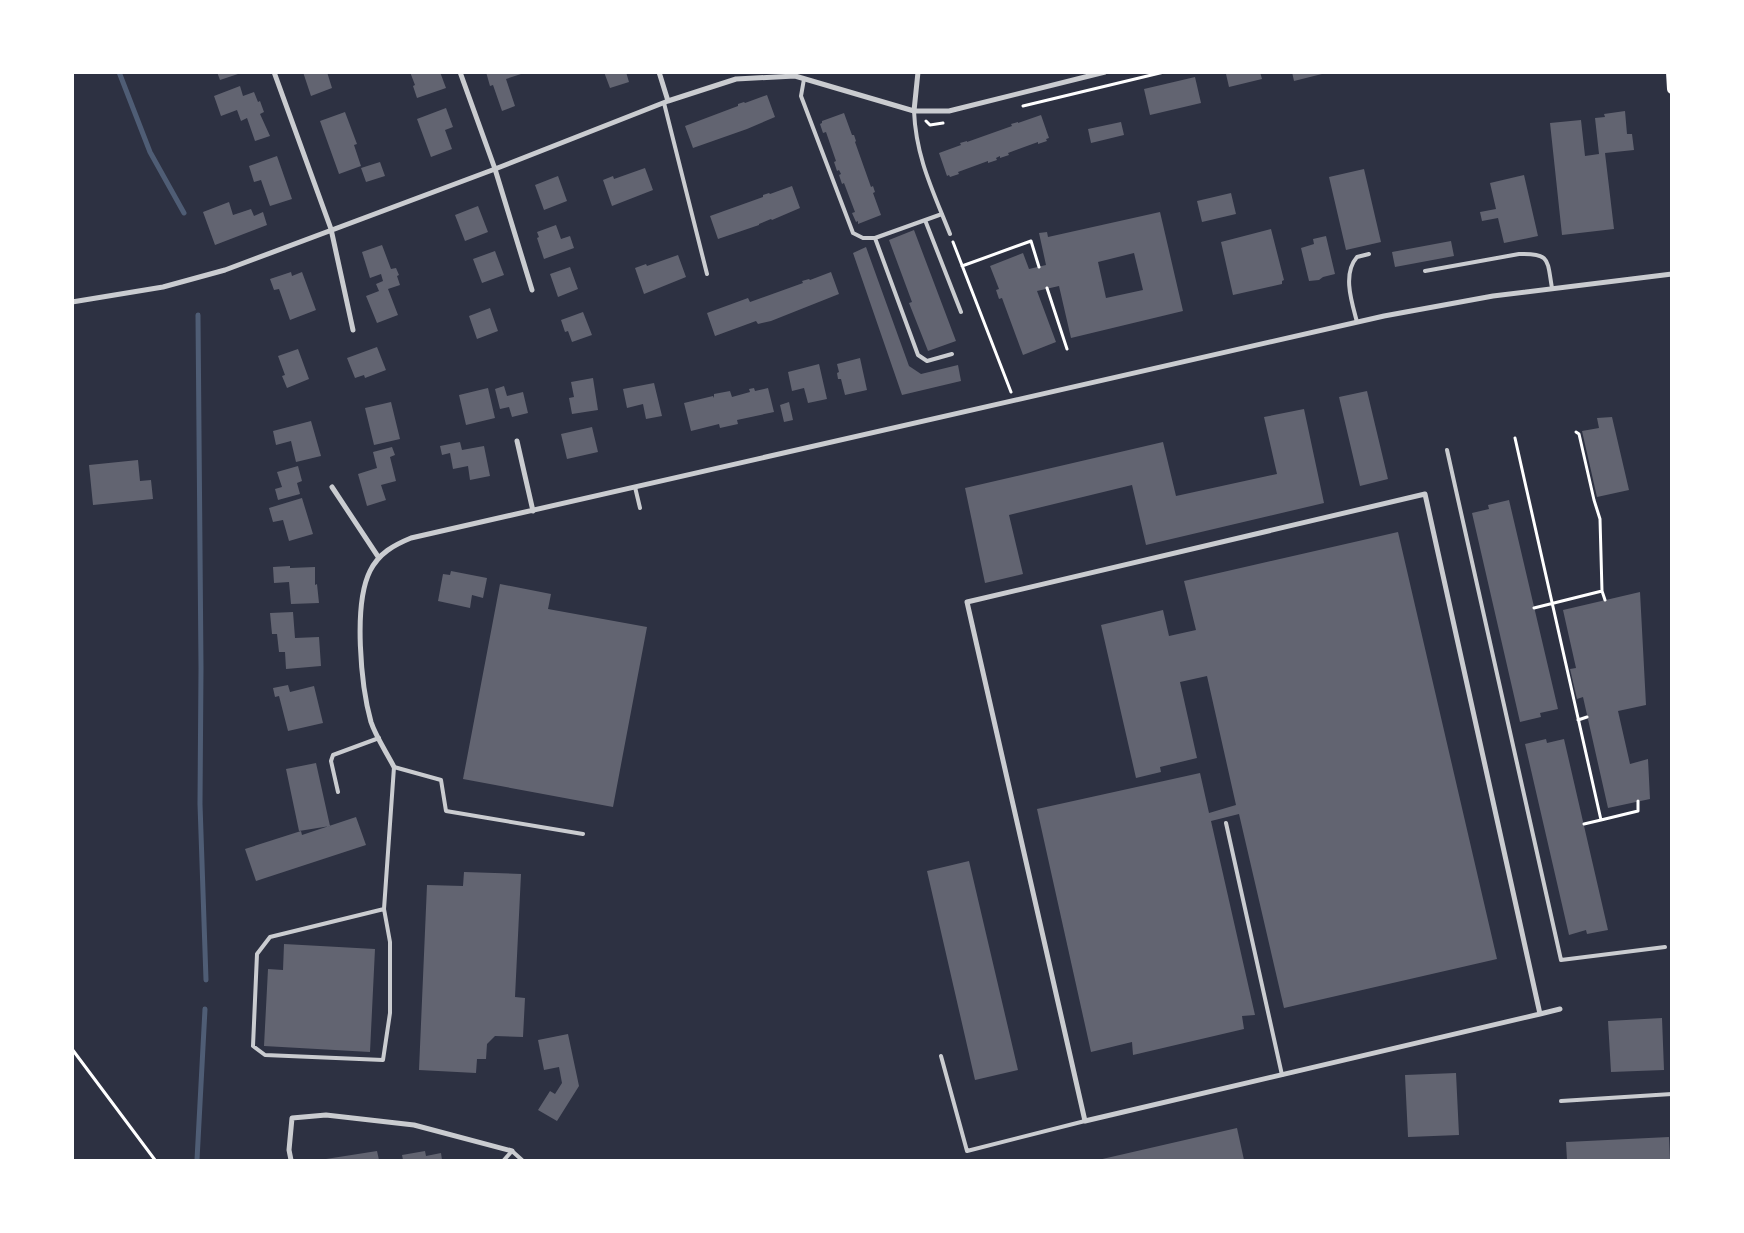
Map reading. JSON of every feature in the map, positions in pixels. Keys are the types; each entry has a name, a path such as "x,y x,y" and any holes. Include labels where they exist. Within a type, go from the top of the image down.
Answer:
{"main road":[{"path":"1671,72 1672,89"}],"street":[{"path":"274,72 331,229 353,330"},
{"path":"460,72 495,169 532,290"},
{"path":"659,72 666,102"},
{"path":"914,111 918,72"},
{"path":"72,302 163,287 225,270 495,169 666,102 736,79 780,75 795,76 914,111 949,111 1106,72"},
{"path":"394,767 372,724 363,685 360,608 363,590 370,570 391,546 411,538 1384,316 1494,296 1672,274"},
{"path":"518,441 533,511"},
{"path":"332,487 379,558"},
{"path":"1540,1014 1425,494 967,602 1085,1121 1282,1075 1540,1014 1560,1009"},
{"path":"291,1160 289,1150 292,1118 326,1116 414,1124 512,1150"}],"lane":[{"path":"804,79 801,96 853,233 863,238 875,238 942,214"},
{"path":"666,102 707,274"},
{"path":"914,111 915,134 923,166 950,234"},
{"path":"925,220 960,312"},
{"path":"875,238 918,355 927,361 952,354"},
{"path":"1357,322 1351,300 1350,268 1357,257 1369,254"},
{"path":"1425,271 1519,254 1534,254 1544,257 1547,261 1552,288"},
{"path":"1447,450 1561,960 1665,947"},
{"path":"635,487 640,508"},
{"path":"338,792 331,761 334,755 379,738"},
{"path":"384,909 270,937 258,954 253,1046 265,1055 383,1060 390,1004 390,942 384,909 394,767 441,780 446,811 583,834"},
{"path":"1226,823 1282,1075"},
{"path":"941,1056 968,1151 1085,1121"},
{"path":"1561,1101 1672,1094"},
{"path":"504,1160 512,1150 522,1160"}],"path":[{"path":"950,234 1014,400"},
{"path":"962,266 1031,241 1039,266"},
{"path":"1047,288 1067,349"},
{"path":"1576,432 1579,434 1600,519 1602,591 1605,600"},
{"path":"1515,438 1601,820"},
{"path":"1534,608 1602,591"},
{"path":"1578,720 1588,718"},
{"path":"1584,824 1638,811 1638,801"},
{"path":"72,1049 155,1160"}],"building":[{"path":"217,72 241,72 241,73 220,80"},
{"path":"303,72 327,72 332,88 311,96"},
{"path":"410,72 440,72 446,88 417,98"},
{"path":"486,72 520,72 521,74 506,79 515,106 502,111 493,85 490,86"},
{"path":"604,72 626,72 629,82 610,88"},
{"path":"1233,72 1260,72 1262,79 1229,87 1226,74"},
{"path":"1292,72 1326,72 1326,73 1294,81"},
{"path":"1195,77 1201,103 1150,115 1144,89"},
{"path":"240,86 243,96 254,92 258,102 260,101 264,112 260,114 270,136 255,141 247,118 241,121 237,110 221,116 214,96"},
{"path":"767,95 775,117 693,148 685,126 738,106 738,104"},
{"path":"446,108 453,127 445,130 452,149 431,157 417,119"},
{"path":"1625,111 1627,134 1632,134 1634,150 1605,153 1614,229 1562,235 1550,123 1581,120 1585,156 1599,154 1595,118 1605,117 1604,114"},
{"path":"345,112 357,144 354,145 361,166 339,174 320,121"},
{"path":"844,113 852,135 854,135 871,187 873,186 875,192 873,193 881,215 858,224 852,213 855,212 844,183 842,184 839,175 841,174 839,170 837,171 834,162 836,161 826,132 823,133 820,124 822,121"},
{"path":"1041,115 1049,138 1046,139 1047,141 1038,144 1038,142 1008,153 1009,155 1000,158 1000,156 996,158 997,160 988,163 988,161 958,172 959,174 947,176 939,153 961,145 960,143 1012,126 1011,124"},
{"path":"1121,122 1124,135 1091,143 1088,129"},
{"path":"277,156 292,199 270,206 261,180 254,182 249,166"},
{"path":"380,162 385,176 366,182 361,168"},
{"path":"645,168 653,190 612,206 603,180 613,176 614,179"},
{"path":"1364,169 1381,242 1346,250 1329,177"},
{"path":"1524,175 1538,236 1504,243 1498,218 1482,221 1480,212 1496,209 1490,183"},
{"path":"558,176 567,201 544,210 535,185"},
{"path":"792,186 800,208 718,239 710,216 763,197 763,195"},
{"path":"1231,193 1236,214 1202,222 1197,201"},
{"path":"229,202 233,215 251,209 254,216 263,212 267,225 215,245 203,212"},
{"path":"478,206 488,232 465,241 455,215"},
{"path":"1160,212 1183,311 1071,338 1059,286 1037,291 1056,342 1023,355 1002,298 999,299 996,290 999,289 990,266 1023,253 1029,269 1046,265 1039,233 1047,232 1048,237","holes":["1134,253 1143,290 1106,298 1098,262"]},
{"path":"556,225 561,239 570,236 574,248 544,259 537,238 539,237 537,232"},
{"path":"1271,229 1284,280 1282,284 1233,295 1221,242"},
{"path":"914,230 956,341 928,351 909,303 912,302 889,240"},
{"path":"1326,236 1335,274 1319,280 1309,281 1301,248 1314,244 1313,239"},
{"path":"1451,241 1454,256 1395,267 1392,252"},
{"path":"382,245 391,269 396,268 400,285 388,289 398,315 377,323 366,296 379,291 376,284 383,281 381,274 370,278 362,252"},
{"path":"866,247 909,366 921,374 958,365 961,381 902,395 853,253"},
{"path":"495,251 504,275 482,283 473,259"},
{"path":"678,255 686,277 644,294 635,268 646,264 647,266"},
{"path":"570,267 578,289 558,297 550,274"},
{"path":"291,272 292,276 302,272 316,310 290,320 279,289 274,290 270,279"},
{"path":"831,272 839,294 771,321 758,324 756,321 715,336 707,313 748,298 750,302 803,283 802,281"},
{"path":"490,308 498,331 477,339 469,316"},
{"path":"583,312 592,335 572,342 568,331 565,332 561,320"},
{"path":"377,347 386,370 365,378 364,375 355,378 347,358"},
{"path":"298,349 309,379 287,388 282,376 285,375 278,356"},
{"path":"860,358 867,390 845,395 841,379 838,379 837,364"},
{"path":"819,364 827,399 808,403 804,388 792,391 788,372"},
{"path":"593,378 598,410 572,414 569,398 574,397 571,382"},
{"path":"654,383 662,416 646,419 643,404 627,408 623,389"},
{"path":"504,386 507,396 523,392 528,413 512,417 509,407 500,409 495,389"},
{"path":"488,388 495,418 466,425 459,395"},
{"path":"754,388 755,391 768,388 774,412 737,420 738,424 720,428 719,424 691,431 684,403 713,396 714,398 714,394 730,391 732,397 750,392 749,389"},
{"path":"1367,391 1388,479 1360,486 1339,397"},
{"path":"391,402 400,439 374,445 365,408"},
{"path":"789,402 793,420 784,422 780,405"},
{"path":"1304,409 1324,503 1146,545 1132,485 1009,515 1023,574 985,583 965,488 1163,442 1176,496 1277,474 1264,417"},
{"path":"1612,417 1629,490 1597,497 1582,431 1599,428 1597,418"},
{"path":"311,421 321,456 296,462 291,441 276,445 273,431"},
{"path":"592,427 598,452 567,459 561,434"},
{"path":"460,442 462,450 484,446 490,476 470,480 468,466 453,469 450,453 442,455 440,446"},
{"path":"392,447 395,455 390,457 396,481 381,485 386,500 367,506 358,474 377,468 373,452"},
{"path":"138,460 140,481 151,480 153,499 93,505 89,465"},
{"path":"298,466 302,481 297,483 300,494 278,500 275,489 282,487 277,472"},
{"path":"302,498 313,534 289,541 283,520 273,522 269,508"},
{"path":"1509,500 1558,709 1540,713 1541,717 1520,722 1472,513 1489,509 1488,505"},
{"path":"1398,532 1497,959 1284,1008 1239,814 1211,821 1255,1015 1242,1016 1244,1029 1133,1055 1132,1042 1091,1052 1037,809 1200,773 1209,813 1236,805 1207,676 1180,682 1197,758 1160,767 1161,772 1136,778 1101,625 1163,610 1169,636 1196,630 1184,581"},
{"path":"290,566 290,568 315,567 315,585 317,584 319,603 291,604 289,582 274,583 273,567"},
{"path":"451,571 487,578 483,598 472,595 470,608 438,601 443,574 450,575"},
{"path":"500,584 551,594 548,609 647,627 613,807 463,779"},
{"path":"1640,592 1646,705 1618,711 1630,764 1648,759 1650,799 1608,808 1583,697 1577,699 1570,669 1576,668 1563,610"},
{"path":"293,612 295,638 319,637 321,666 286,669 285,652 279,652 277,634 272,634 270,613"},
{"path":"288,685 290,692 314,686 323,723 288,731 279,696 275,697 273,688"},
{"path":"1546,739 1547,743 1564,739 1608,930 1587,934 1586,930 1569,935 1525,744"},
{"path":"316,763 330,826 299,831 286,769"},
{"path":"356,817 366,845 256,881 245,849 301,831 302,835"},
{"path":"969,861 1018,1070 975,1080 927,871"},
{"path":"464,872 521,874 515,997 525,998 523,1037 495,1036 487,1044 486,1059 477,1059 476,1073 419,1070 427,885 463,886"},
{"path":"284,944 375,949 370,1052 264,1046 268,969 283,970"},
{"path":"1662,1018 1664,1070 1611,1072 1608,1021"},
{"path":"568,1034 579,1086 557,1121 538,1110 550,1091 555,1094 562,1083 559,1067 544,1070 538,1040"},
{"path":"1456,1073 1459,1135 1408,1137 1405,1075"},
{"path":"1237,1128 1244,1160 1098,1160"},
{"path":"1669,1137 1670,1160 1567,1160 1566,1142"},
{"path":"377,1151 379,1160 326,1160 326,1159"},
{"path":"425,1151 426,1156 441,1153 442,1160 403,1160 402,1155"}],"waterway":[{"path":"119,72 150,152 184,213"},
{"path":"198,315 201,668 200,804 206,980"},
{"path":"197,1160 205,1009"}]}
